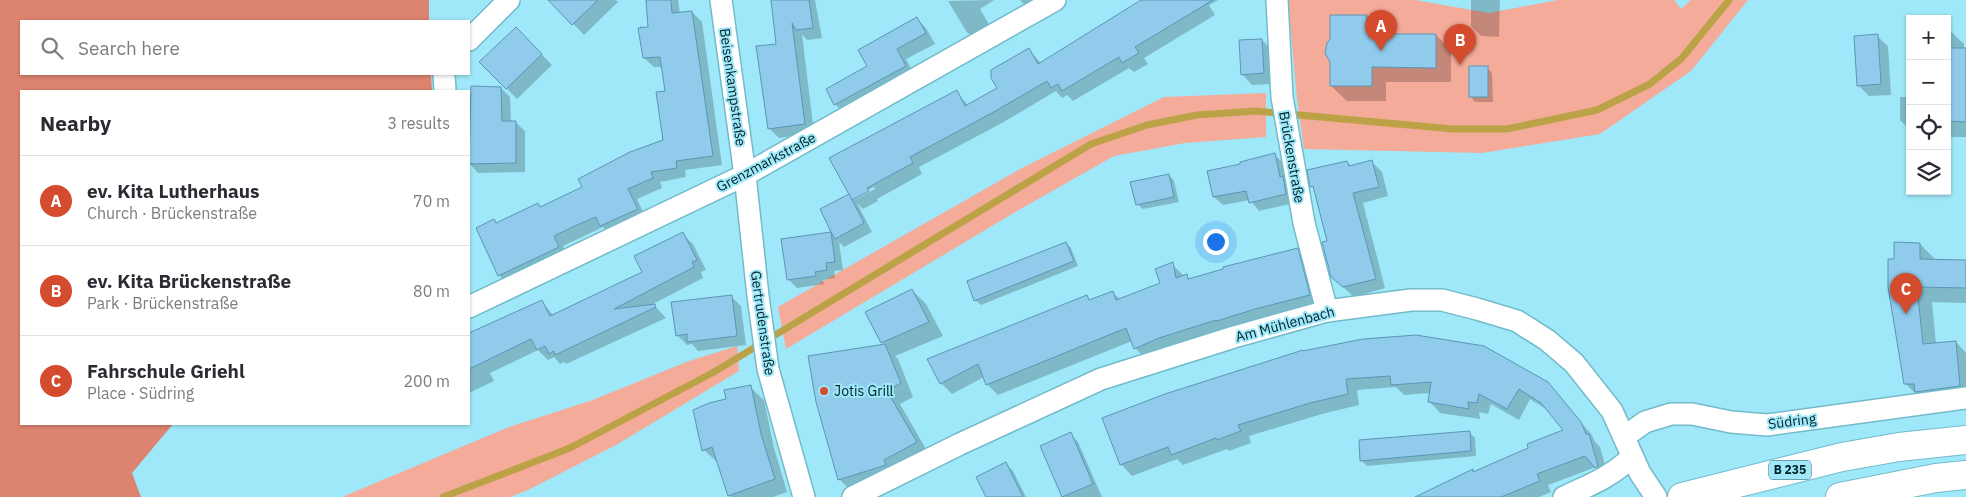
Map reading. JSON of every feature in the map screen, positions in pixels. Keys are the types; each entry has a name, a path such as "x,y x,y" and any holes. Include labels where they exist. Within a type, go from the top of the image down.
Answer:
{"main road":[{"name":"B 235","path":"1899,447 1966,425"},
{"name":"B 235","path":"1682,497 1842,457 1899,447 1966,440"},
{"path":"1840,497 1936,478 1966,476"}],"street":[{"path":"470,39 509,0"},
{"name":"Beisenkampstraße","path":"721,0 745,175"},
{"name":"Grenzmarkstraße","path":"470,305 745,175 1054,0"},
{"name":"Brückenstraße","path":"1277,0 1282,94 1288,134 1304,223 1328,311"},
{"path":"444,75 445,90"},
{"name":"Gertrudenstraße","path":"745,175 768,369 804,497"},
{"name":"Am Mühlenbach","path":"853,497 960,444 1101,379 1234,337 1328,311 1411,300 1442,300 1517,321 1547,340 1574,363 1612,411 1640,473 1656,497"},
{"name":"Südring","path":"1624,437 1645,422 1672,414 1692,414 1731,422 1767,425 1966,398"},
{"path":"1564,497 1604,479 1632,457"}],"shaded area":[{"path":"0,0 429,0 429,20 20,20 20,75 431,75 432,90 20,90 20,425 172,425 132,473 141,497 0,497"},
{"path":"1288,0 1415,0 1489,13 1558,0 1674,0 1681,9 1691,0 1748,0 1691,71 1600,134 1482,153 1304,149 1297,98"},
{"path":"1266,93 1266,137 1185,143 1114,156 1017,211 786,349 778,307 1020,169 1164,97"},
{"path":"737,346 739,371 616,445 528,490 510,497 342,497 509,427 590,401 689,361"}],"building":[{"path":"548,0 598,0 572,25"},
{"path":"646,0 671,0 672,13 692,11 713,156 676,161 677,168 651,172 653,178 628,189 638,209 600,226 596,217 554,236 559,247 498,276 476,228 494,219 496,223 538,203 540,207 582,187 578,179 630,152 663,140 656,92 665,91 660,57 643,58 638,28 648,27"},
{"path":"771,0 809,0 813,28 796,30 792,23 805,124 768,129 756,46 776,44"},
{"path":"1141,0 1213,0 1135,47 1139,53 1122,63 1119,57 1062,91 1058,84 1051,88 1047,81 910,157 913,163 867,188 869,191 852,200 829,158 957,90 965,106 997,88 991,78 991,70 1029,48 1038,64"},
{"path":"1330,15 1367,15 1366,18 1372,18 1372,34 1436,34 1436,68 1372,67 1372,86 1330,86 1330,62 1325,53 1330,39"},
{"path":"917,17 926,33 897,49 906,66 834,105 826,89 867,66 858,50"},
{"path":"516,27 542,54 506,89 479,62"},
{"path":"1878,34 1881,84 1857,86 1854,36"},
{"path":"1262,39 1264,73 1241,75 1239,40"},
{"path":"1951,48 1966,48 1966,122 1951,121"},
{"path":"1469,66 1488,66 1488,97 1469,97"},
{"path":"471,86 501,87 502,121 516,121 516,163 470,164"},
{"path":"1275,153 1280,177 1283,176 1286,194 1249,203 1246,191 1213,197 1207,171 1240,164 1240,162"},
{"path":"1372,160 1379,187 1353,193 1376,279 1343,287 1331,277 1322,242 1327,241 1313,186 1310,187 1307,170 1347,161 1349,166"},
{"path":"1169,174 1174,197 1136,205 1130,182"},
{"path":"849,194 864,223 835,239 820,209"},
{"path":"683,232 697,260 692,262 694,267 614,309 655,304 656,307 555,355 554,351 549,354 545,346 537,350 531,339 470,369 470,333 542,300 550,316 642,272 634,256"},
{"path":"831,232 835,262 826,263 827,270 815,272 816,276 787,280 781,239"},
{"path":"1066,242 1074,261 974,301 967,281"},
{"path":"1894,242 1920,243 1920,259 1966,260 1966,288 1917,287 1923,344 1956,341 1960,386 1915,392 1914,384 1904,384 1888,287 1888,259 1894,259"},
{"path":"1298,248 1310,295 1216,320 1159,338 1134,349 1126,328 986,385 978,364 940,384 927,359 1087,295 1089,300 1113,291 1116,300 1160,283 1155,269 1173,262 1176,278 1187,274 1188,279 1223,269 1223,267"},
{"path":"912,289 929,322 881,343 865,312"},
{"path":"732,295 737,336 687,342 687,334 676,336 671,302"},
{"path":"1416,335 1484,346 1548,382 1581,422 1586,434 1589,434 1598,466 1595,468 1585,456 1537,474 1540,481 1501,497 1415,497 1473,469 1473,472 1528,448 1527,444 1563,430 1541,403 1519,389 1507,409 1479,394 1477,403 1468,402 1469,409 1428,402 1431,382 1391,385 1390,376 1346,379 1348,394 1310,403 1238,425 1241,431 1171,455 1168,447 1120,465 1102,418 1165,394 1303,350 1363,339"},
{"path":"885,344 901,383 887,391 917,442 884,460 886,465 838,480 816,402 808,356"},
{"path":"751,385 761,434 775,479 728,496 712,447 702,451 693,410 709,403 726,399 724,390"},
{"path":"1470,431 1471,451 1360,461 1359,440"},
{"path":"1071,432 1093,484 1062,497 1040,446"},
{"path":"1006,462 1023,497 986,497 976,477"}],"waterway":[{"path":"443,497 570,448 714,372 1091,144 1147,125 1197,115 1255,111 1453,129 1507,129 1597,110 1650,84 1682,58 1729,0"}],"place":[{"name":"ev. Kita Lutherhaus","path":"1381,51"},
{"name":"ev. Kita Brückenstraße","path":"1460,65"},
{"name":"Fahrschule Griehl","path":"1906,314"},
{"name":"Jotis Grill","path":"824,391"}]}
